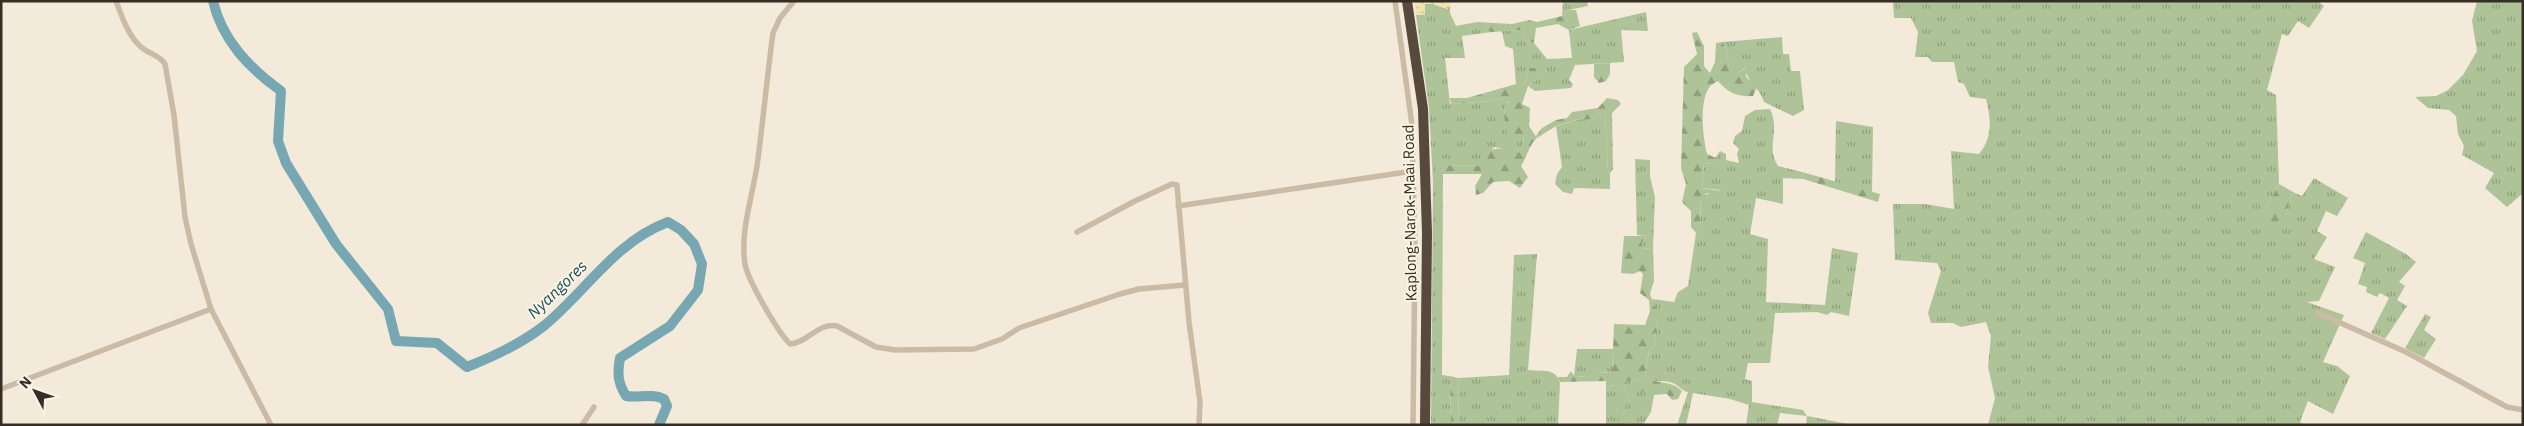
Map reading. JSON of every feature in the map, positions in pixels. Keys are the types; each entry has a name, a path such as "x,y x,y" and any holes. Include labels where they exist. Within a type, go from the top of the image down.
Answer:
{"highway":[{"name":"Kaplong-Narok-Maai Road","path":"1408,1 1423,109 1426,166 1428,280 1425,425"}],"street":[{"path":"116,1 134,40 145,51 160,58 165,64 174,115 185,217 191,244 211,309 271,425"},
{"path":"794,1 776,25 773,33 758,157 745,229 744,248 745,264 753,286 790,344 799,342 830,325 837,326 876,347 895,350 974,349 1002,339 1019,328 1120,294 1139,289 1185,285"},
{"path":"1395,1 1412,125 1415,252 1413,425"},
{"path":"1400,39 1413,37"},
{"path":"1178,206 1337,184 1413,170"},
{"path":"1077,232 1135,201 1172,184 1177,185 1185,285 1200,402 1199,425"},
{"path":"1,389 211,309"},
{"path":"2318,313 2377,338 2507,407 2523,410"},
{"path":"582,425 594,407"}],"green space":[{"path":"1563,1 1587,1 1588,6 1569,10 1562,16"},
{"path":"1893,1 2317,1 2324,6 2309,28 2298,21 2288,36 2282,34 2267,90 2276,95 2279,184 2263,212 2286,215 2291,196 2295,193 2302,196 2314,178 2348,198 2337,216 2326,211 2317,231 2327,237 2314,259 2335,267 2319,301 2307,302 2344,315 2323,362 2337,366 2350,376 2333,414 2308,401 2300,422 2305,425 1988,425 1995,398 1988,367 1991,336 1986,322 1961,327 1953,323 1931,323 1928,313 1941,271 1937,263 1895,260 1893,204 1925,204 1954,209 1951,151 1979,154 1984,148 1990,128 1986,99 1970,97 1964,84 1958,82 1954,62 1932,62 1928,57 1915,57 1918,32 1911,18 1894,18"},
{"path":"2477,1 2523,1 2523,193 2507,207 2485,188 2494,173 2462,155 2464,146 2458,134 2456,116 2449,110 2428,108 2415,97 2436,96 2448,90 2463,75 2477,51 2472,21"},
{"path":"1425,4 1433,4 1447,9 1450,6 1450,13 1456,26 1477,22 1473,28 1492,32 1462,36 1465,58 1445,58 1450,104 1491,101 1505,97 1508,100 1504,114 1524,136 1522,148 1508,150 1494,147 1480,166 1443,165 1442,375 1450,376 1451,425 1431,425 1433,182 1429,108 1416,15 1425,15"},
{"path":"1569,10 1576,10 1580,26 1569,30 1558,24 1536,28 1534,43 1526,41 1522,30 1492,32 1472,28 1477,22 1512,24 1529,20 1537,22 1562,16"},
{"path":"1646,12 1648,31 1621,30 1624,62 1575,65 1569,80 1573,84 1571,88 1535,91 1528,86 1539,78 1529,68 1526,81 1520,90 1516,84 1513,49 1505,46 1502,31 1522,30 1526,41 1534,43 1547,59 1572,58 1569,30"},
{"path":"1697,32 1704,46 1704,66 1710,73 1715,62 1716,43 1722,42 1726,48 1729,66 1734,66 1738,73 1746,68 1746,77 1757,87 1753,96 1743,96 1726,89 1718,81 1710,86 1706,94 1703,111 1704,139 1707,154 1716,158 1712,163 1704,164 1702,188 1721,191 1719,198 1708,193 1701,196 1700,227 1696,233 1691,227 1691,211 1682,202 1686,184 1681,168 1684,67 1697,54 1692,33"},
{"path":"1782,37 1783,54 1789,54 1791,71 1800,71 1804,110 1793,116 1764,102 1748,77 1745,68 1738,73 1729,67 1726,48 1722,42"},
{"path":"1610,63 1610,74 1606,81 1599,83 1594,77 1594,64"},
{"path":"1529,68 1536,68 1539,78 1528,86 1522,104 1530,108 1529,126 1537,138 1521,166 1528,177 1520,188 1509,181 1493,182 1483,193 1476,195 1475,186 1482,174 1443,174 1443,165 1480,166 1484,153 1498,149 1522,148 1524,137 1507,136 1504,114 1508,101 1505,97 1491,101 1451,104 1450,98 1467,98 1516,84 1520,89 1526,81"},
{"path":"1607,98 1618,100 1621,104 1612,113 1613,169 1610,173 1608,172 1605,113 1600,113 1595,118 1586,120 1583,118 1556,126 1556,120 1567,118 1572,112 1598,108"},
{"path":"1770,109 1774,125 1774,159 1778,166 1802,172 1803,179 1783,178 1783,204 1756,198 1750,234 1768,239 1766,302 1825,305 1832,248 1858,253 1849,316 1831,312 1827,315 1817,312 1775,313 1770,363 1748,363 1745,379 1752,381 1752,402 1803,410 1807,416 1780,413 1777,425 1746,425 1749,405 1730,399 1693,393 1686,425 1677,425 1688,392 1671,382 1653,380 1645,375 1649,350 1654,346 1657,323 1652,299 1674,302 1678,292 1688,286 1696,233 1700,227 1701,196 1721,190 1702,188 1704,164 1712,163 1720,151 1726,154 1726,160 1739,163 1737,154 1739,149 1733,143 1735,136 1742,131 1745,116 1755,110"},
{"path":"1600,113 1605,113 1610,189 1574,188 1572,194 1563,192 1555,184 1557,174 1562,167 1556,126 1537,138 1536,136 1542,128 1556,120 1557,126 1583,118 1586,120 1595,118"},
{"path":"1836,121 1873,127 1872,192 1835,182"},
{"path":"1635,159 1650,160 1650,176 1655,197 1653,248 1642,249 1642,243 1646,236 1637,235"},
{"path":"1802,172 1880,194 1878,202 1803,179"},
{"path":"2279,184 2295,193 2291,196 2286,215 2281,216 2276,225 2268,226 2263,212"},
{"path":"2366,232 2406,254 2416,262 2399,282 2405,286 2397,300 2407,306 2385,339 2371,333 2389,298 2380,293 2377,297 2366,292 2367,287 2358,284 2365,263 2353,258"},
{"path":"1624,236 1646,236 1642,243 1642,249 1653,248 1654,280 1650,294 1654,305 1664,317 1657,323 1654,346 1649,350 1645,375 1655,381 1677,387 1682,391 1678,399 1672,400 1667,394 1654,395 1651,412 1645,413 1643,405 1647,395 1641,390 1639,379 1626,382 1625,388 1629,402 1623,414 1628,423 1620,425 1617,414 1623,398 1620,388 1612,385 1606,390 1606,381 1560,382 1558,377 1567,377 1571,371 1574,376 1589,377 1595,373 1612,372 1614,324 1645,325 1650,311 1649,300 1640,293 1643,274 1640,271 1633,274 1621,273"},
{"path":"1537,254 1528,370 1552,372 1558,378 1560,383 1558,425 1459,425 1458,378 1509,375 1514,255"},
{"path":"2425,314 2431,317 2424,330 2436,339 2424,358 2405,348"},
{"path":"1577,349 1613,349 1612,372 1595,373 1589,377 1574,376"},
{"path":"1450,376 1458,378 1459,425 1451,425"},
{"path":"1639,379 1647,395 1645,413 1651,412 1643,425 1625,425 1627,423 1623,414 1629,402 1625,388 1626,382"},
{"path":"1612,385 1620,388 1624,398 1617,411 1620,425 1606,425 1606,390"},
{"path":"1807,416 1853,425 1806,425"}],"sand":[{"path":"1414,1 1450,1 1450,6 1447,9 1433,4 1425,4 1425,15 1416,15"}],"waterway":[{"name":"Nyangores","path":"213,1 223,28 238,52 258,73 281,91 278,141 286,163 336,244 388,309 396,341 437,343 467,367 508,349 536,332 560,311 617,254 649,231 668,222 681,230 694,244 702,264 698,290 670,326 620,358 619,364 618,374 621,387 626,396 655,396 664,399 667,406 659,425"}]}
